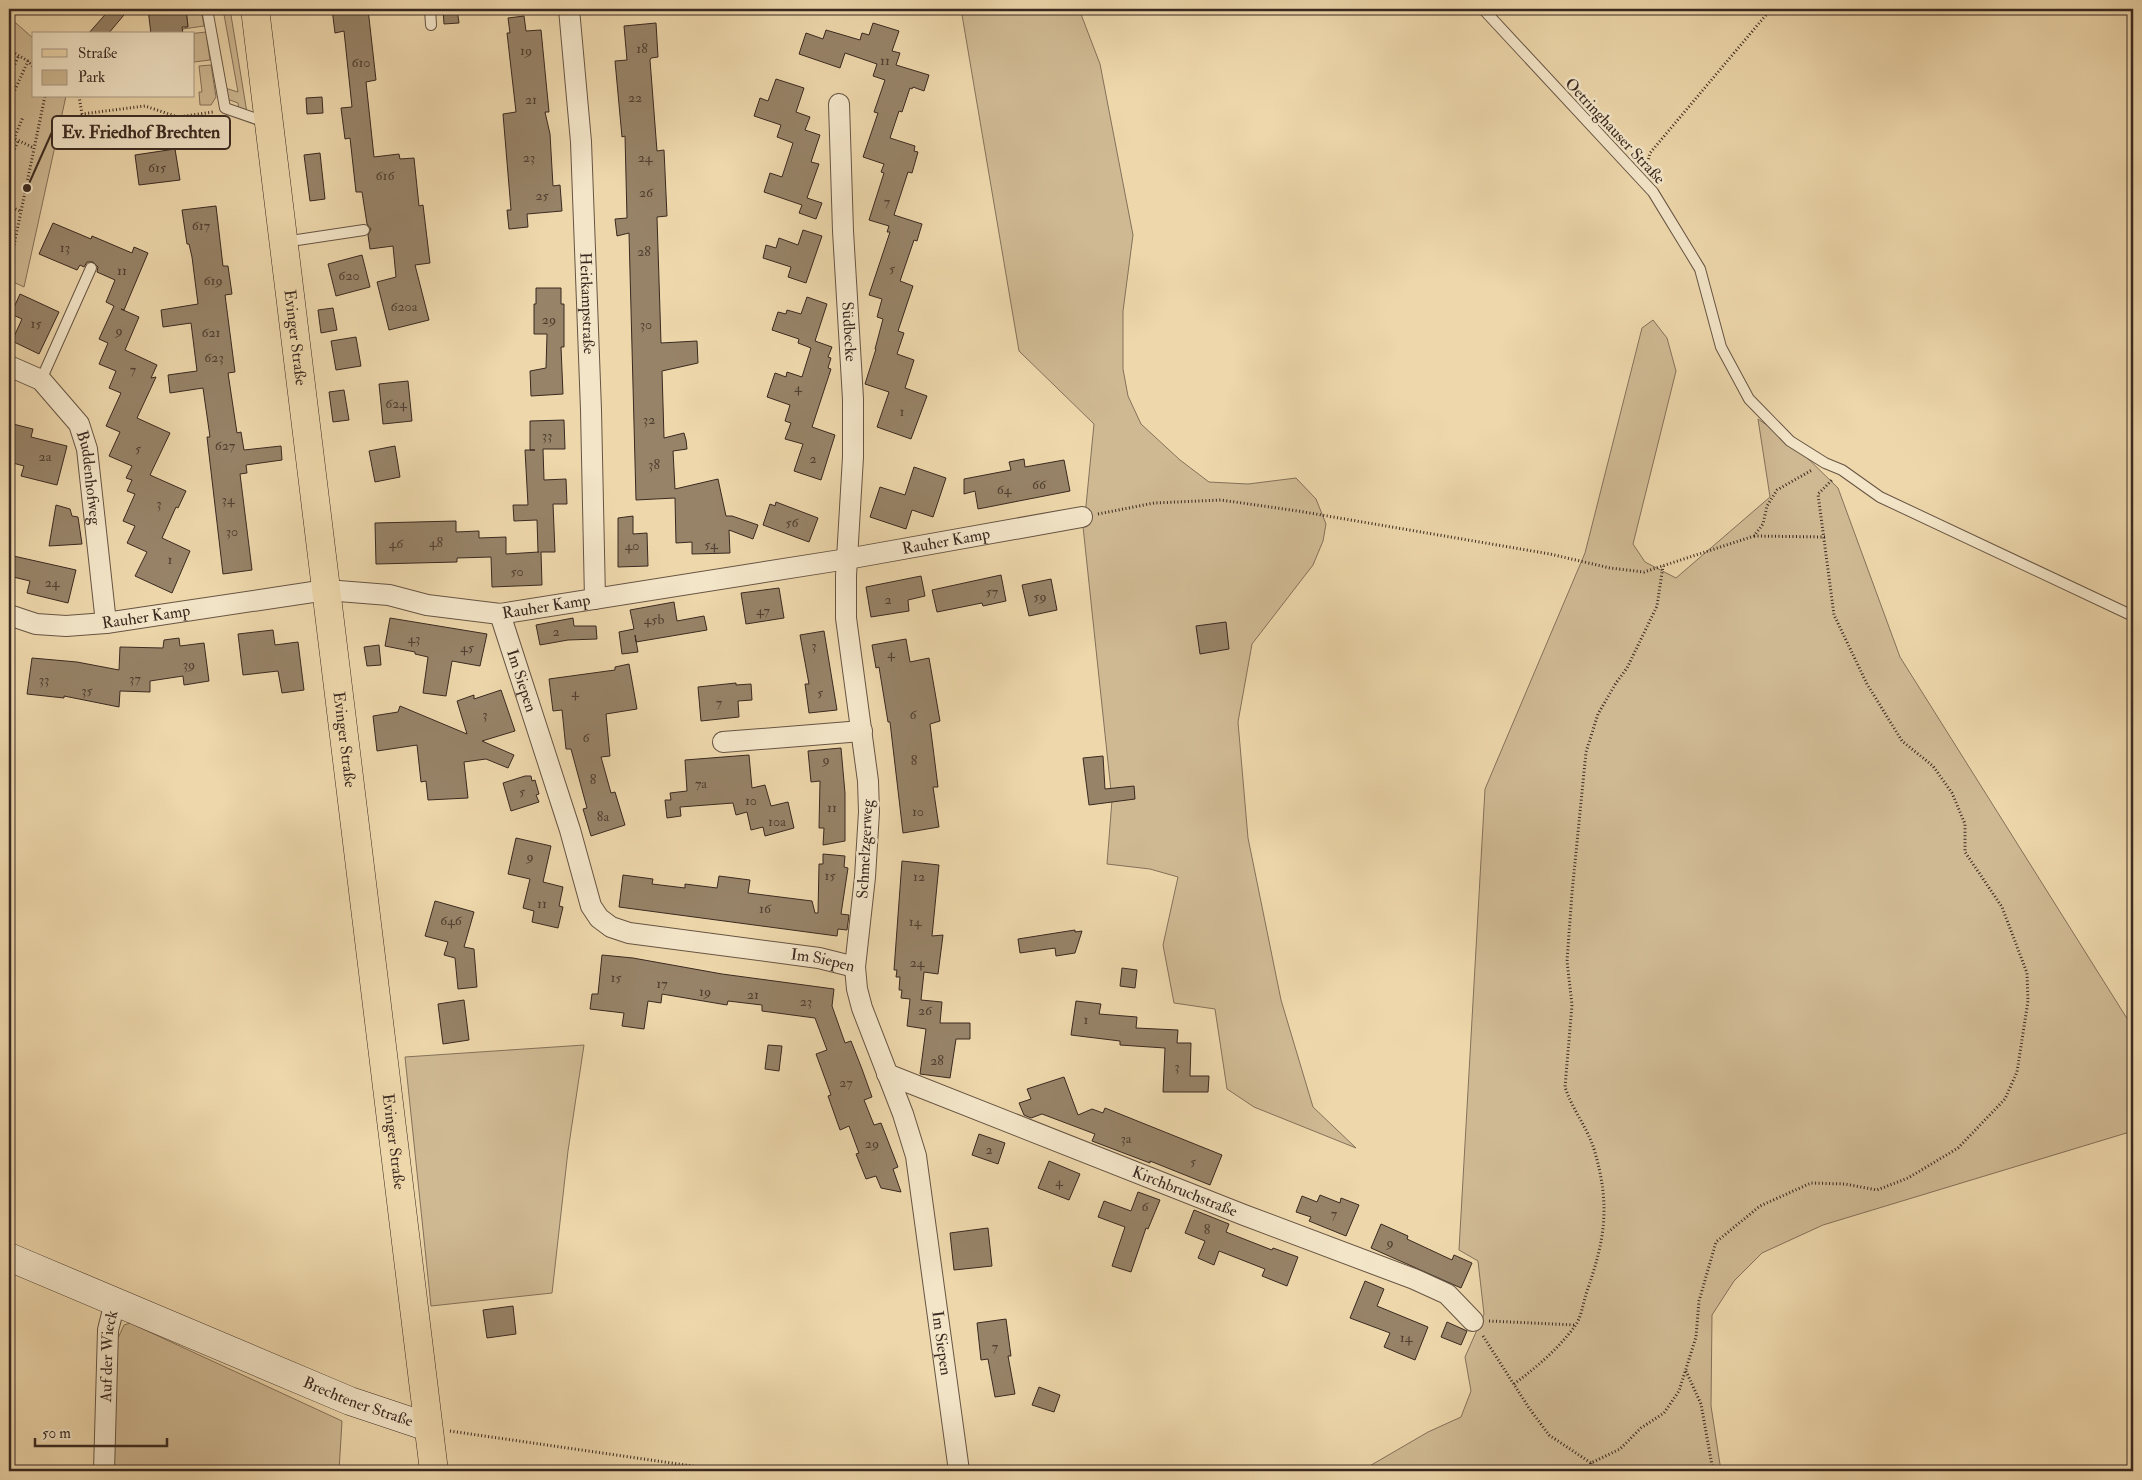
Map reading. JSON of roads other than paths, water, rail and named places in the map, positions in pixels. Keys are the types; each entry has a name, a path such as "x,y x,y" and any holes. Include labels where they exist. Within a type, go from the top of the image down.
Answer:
{"main road":[{"name":"Evinger Straße","path":"255,9 282,243 434,1471"}],"street":[{"name":"Heitkampstraße","path":"569,9 581,152 592,410 595,599"},
{"name":"Südbecke","path":"839,104 843,231 853,399 853,457 847,559"},
{"name":"Buddenhofweg","path":"9,366 41,380 79,424 87,449 106,624"},
{"name":"Rauher Kamp","path":"9,615 36,624 66,626 106,624 326,590 389,596 427,605 500,614 847,559 1082,517"},
{"name":"Schmelzgerweg","path":"847,559 846,618 868,781 869,812 866,877 855,967"},
{"name":"Im Siepen","path":"500,614 570,830 591,906 599,918 611,927 629,933 819,958 855,967 857,989 862,1008 916,1156 959,1471"},
{"path":"723,742 862,731"},
{"name":"Kirchbruchstraße","path":"887,1074 1244,1215 1414,1279 1447,1294 1473,1320"},
{"name":"Brechtener Straße","path":"9,1257 350,1401 428,1427"},
{"name":"Auf der Wieck","path":"104,1471 108,1330 115,1302"}],"lane":[{"path":"207,9 225,108 269,124"},
{"path":"430,9 431,26"},
{"name":"Oetringhauser Straße","path":"1483,9 1653,192 1700,269 1721,347 1749,399 1790,442 1825,463 1842,470 1880,497 2133,616"},
{"path":"282,243 364,230"},
{"path":"41,380 91,268"}],"place":[{"name":"Ev. Friedhof Brechten","path":"27,188"}]}
